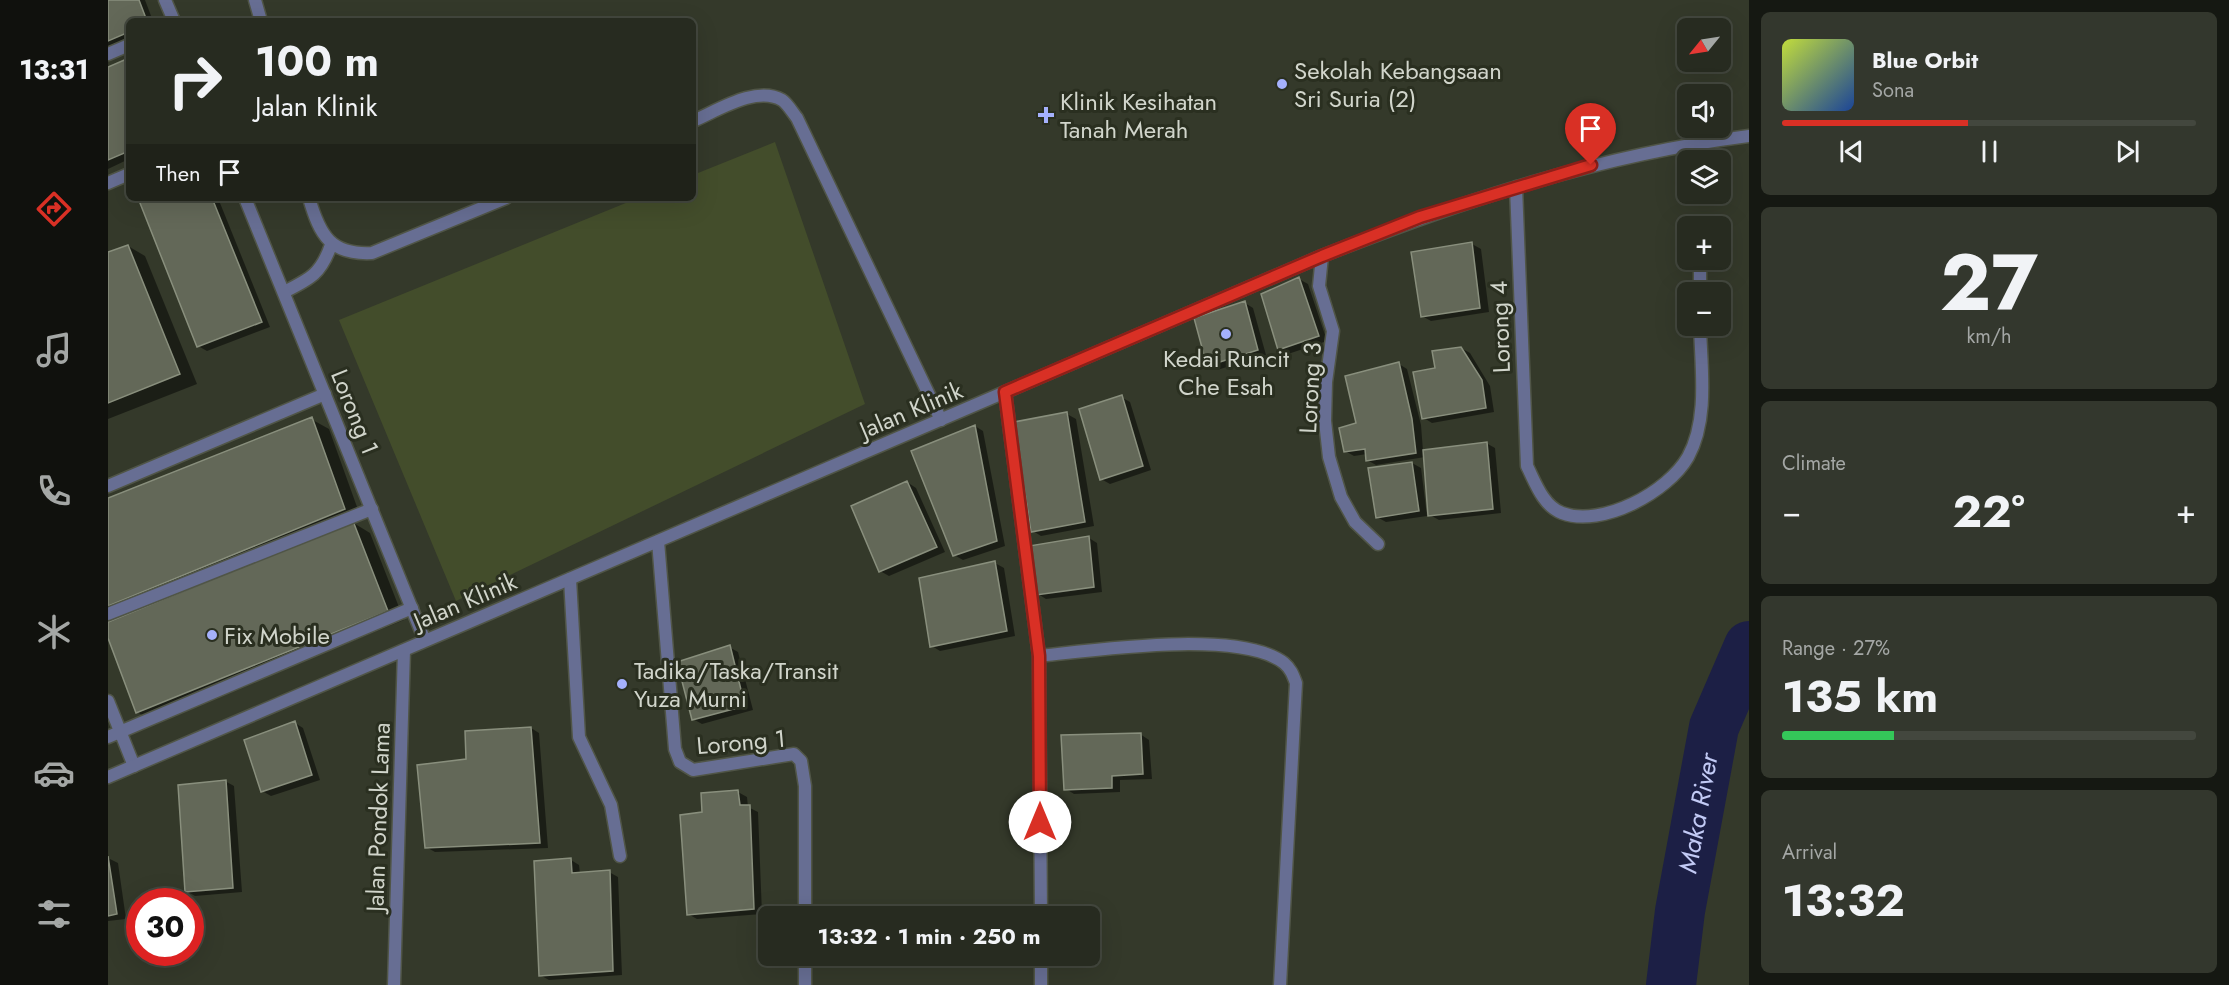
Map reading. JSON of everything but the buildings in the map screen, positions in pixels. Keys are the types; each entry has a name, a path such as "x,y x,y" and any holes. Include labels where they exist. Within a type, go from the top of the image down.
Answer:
{"street":[{"path":"165,0 173,18"},
{"path":"255,0 260,18"},
{"path":"108,54 126,46"},
{"path":"696,120 746,99 763,95 783,100 797,118 941,420"},
{"name":"Jalan Klinik","path":"108,777 1322,256 1420,217 1610,159 1693,143 1749,136"},
{"path":"108,183 126,175"},
{"name":"Lorong 4","path":"1516,187 1527,466 1542,496 1561,513 1598,516 1634,504 1665,483 1688,457 1699,428 1700,336"},
{"name":"Lorong 1","path":"246,201 426,641"},
{"path":"310,201 314,215 331,245 351,254 372,253 499,201"},
{"path":"284,292 310,278 324,265 331,245"},
{"name":"Lorong 3","path":"1322,256 1320,286 1334,331 1326,382 1324,421 1329,457 1341,497 1355,522 1378,544"},
{"path":"1700,270 1700,282"},
{"path":"1005,392 1039,656 1041,906"},
{"path":"108,486 325,394"},
{"path":"108,614 372,509"},
{"name":"Lorong 1","path":"658,541 675,749 680,762 693,770 794,754 801,761 805,786 805,906"},
{"path":"570,579 579,737 611,805 620,856"},
{"path":"108,737 412,608"},
{"path":"1039,656 1149,644 1248,648 1283,662 1291,670 1296,682 1280,985"},
{"name":"Jalan Pondok Lama","path":"394,985 404,650"},
{"path":"108,700 134,766"},
{"path":"805,966 805,985"},
{"path":"1041,966 1041,985"}],"green space":[{"path":"775,142 865,404 456,601 339,320 631,201 696,201 696,174"}],"waterway":[{"name":"Maka River","path":"1671,985 1680,911 1714,727 1749,646"}],"place":[{"name":"Sekolah Kebangsaan Sri Suria (2)","path":"1282,84"},
{"name":"Klinik Kesihatan Tanah Merah","path":"1046,115"},
{"name":"Kedai Runcit Che Esah","path":"1226,334"},
{"name":"Fix Mobile","path":"212,635"},
{"name":"Tadika/Taska/Transit Yuza Murni","path":"622,684"}],"route":[{"path":"1040,822 1039,656 1005,392 1322,256 1420,217 1591,165"}]}
